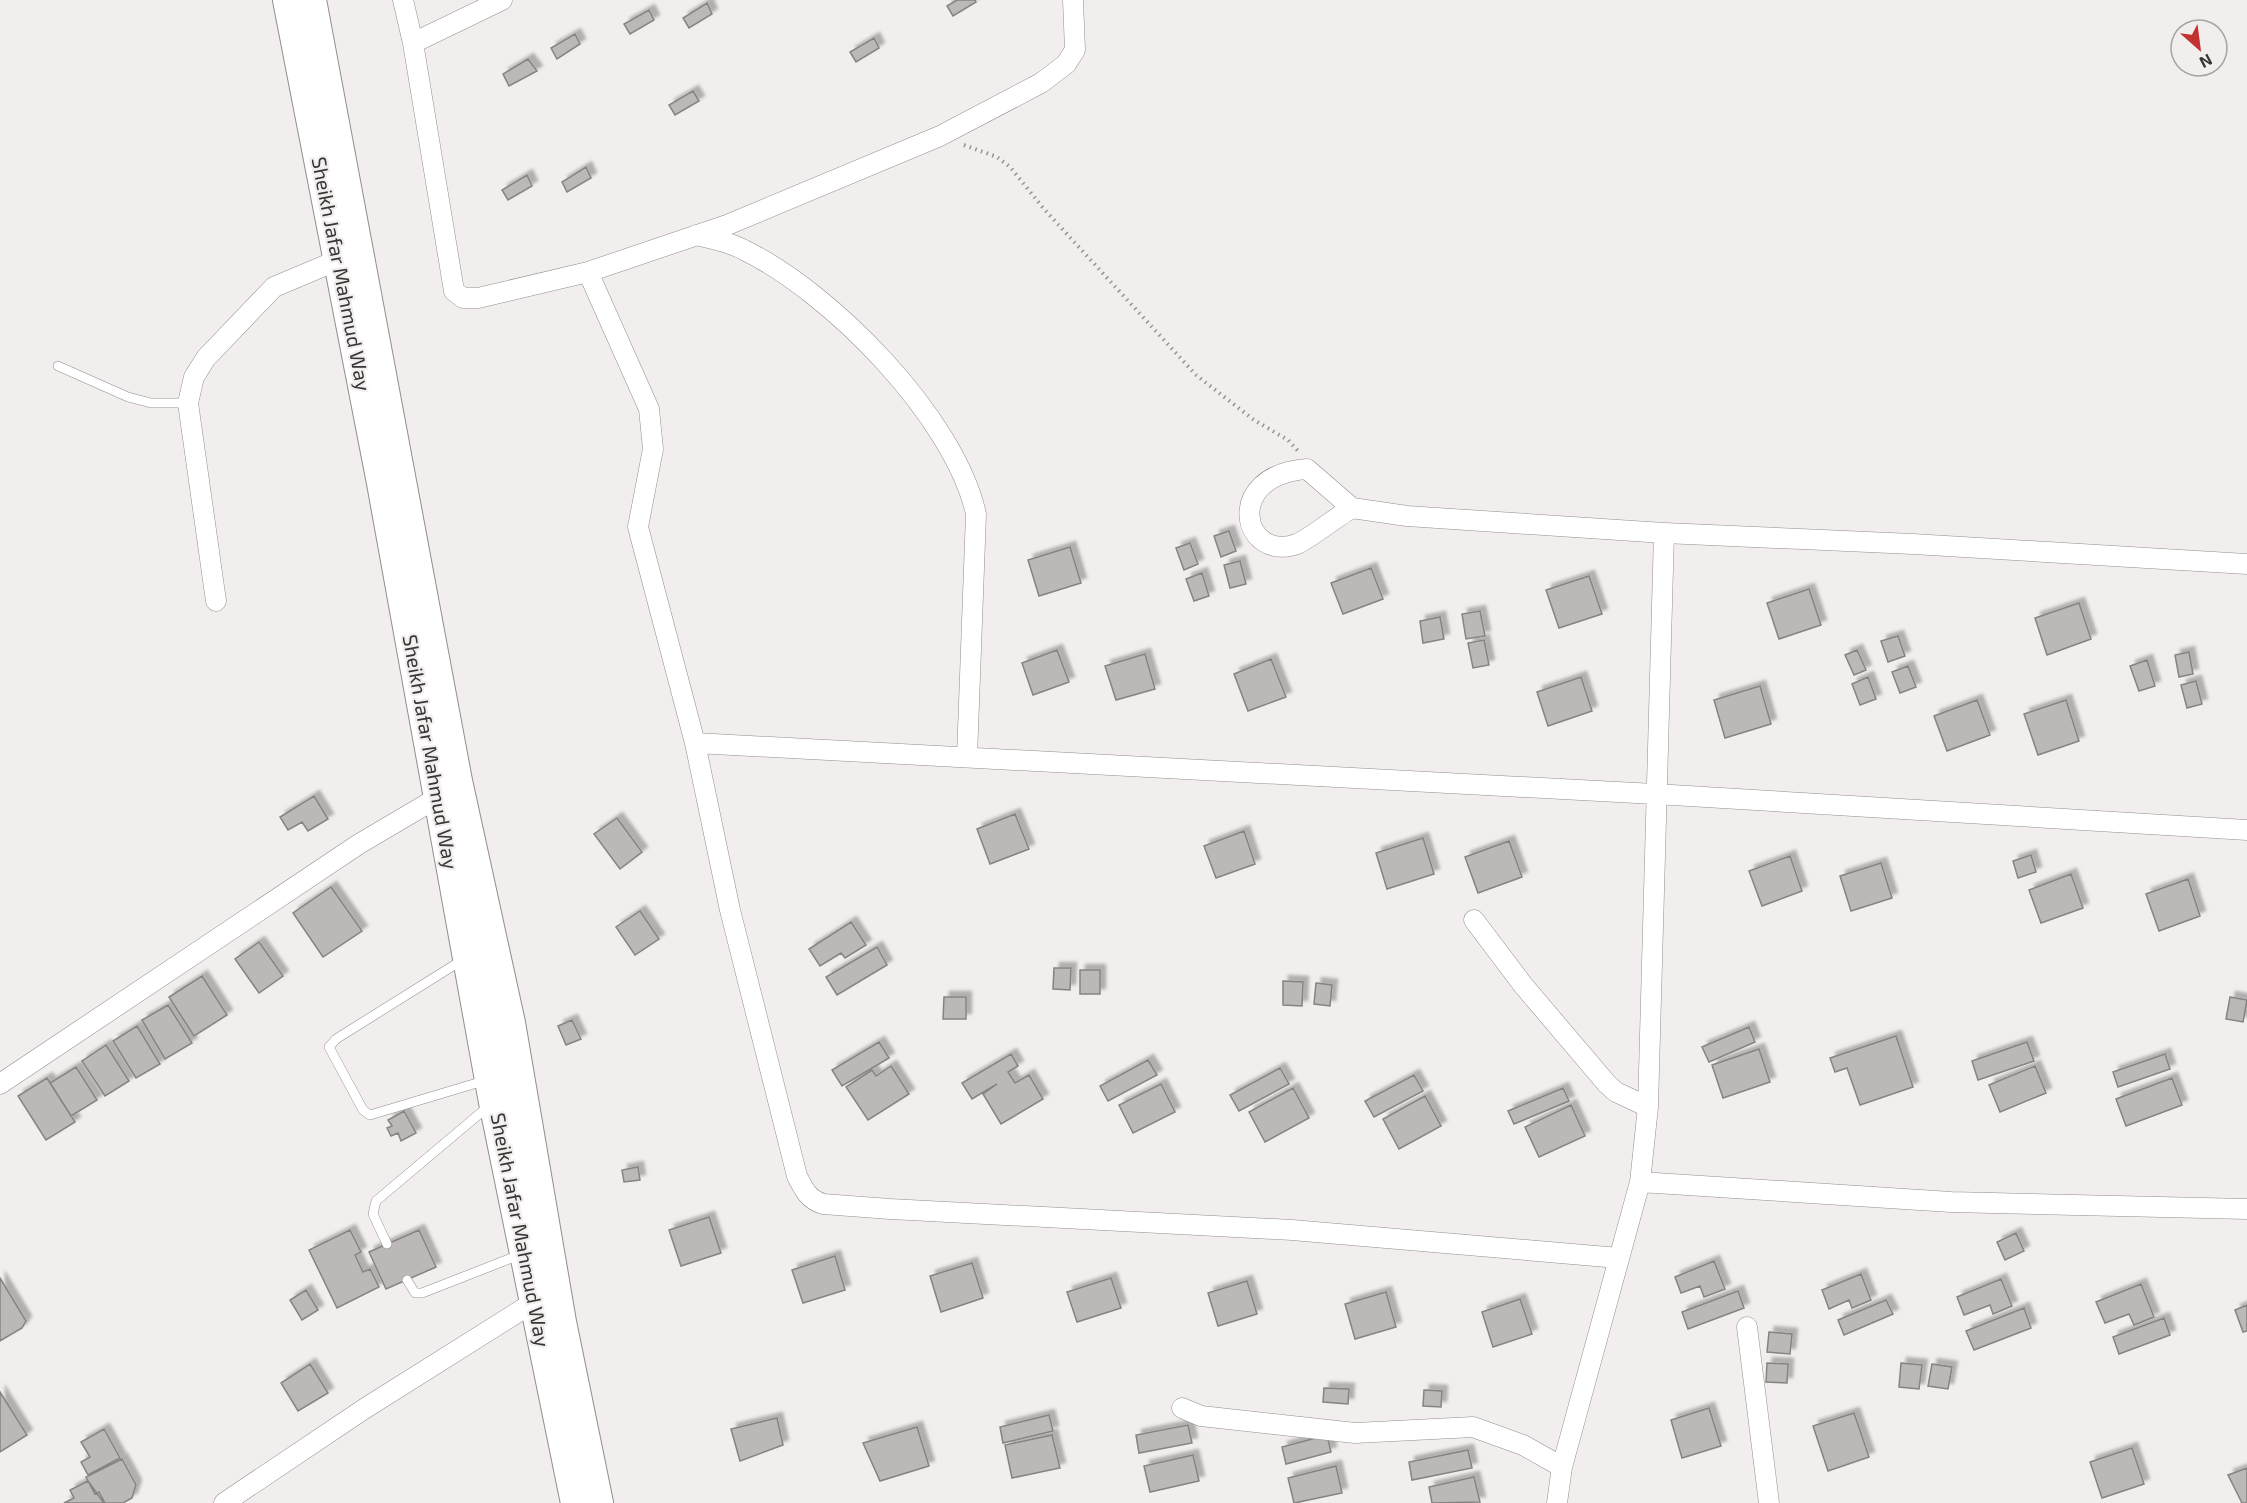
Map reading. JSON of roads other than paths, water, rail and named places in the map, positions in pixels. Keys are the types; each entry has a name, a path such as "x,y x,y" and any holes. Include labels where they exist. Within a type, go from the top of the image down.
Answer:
{"main road":[{"name":"Sheikh Jafar Mahmud Way","path":"288,0 382,483 437,798 469,956 561,1322 597,1503"},
{"name":"Sheikh Jafar Mahmud Way","path":"311,0 455,770 505,1094 524,1253 576,1503"}],"street":[{"path":"403,0 413,43 454,291 463,298 478,298 588,272 696,235 940,136 1041,83 1066,64 1075,50 1073,0"},
{"path":"413,43 502,0"},
{"path":"696,235 743,249 807,289 839,316 891,366 923,409 953,458 973,500 976,514 967,758"},
{"path":"216,601 188,403 194,377 206,358 274,287 338,260"},
{"path":"588,272 649,409 653,449 638,527 695,743 730,910 797,1176 812,1200 823,1204 890,1209 1292,1230 1619,1258"},
{"path":"1352,508 1296,544 1277,547 1265,543 1256,533 1250,520 1249,505 1252,495 1265,482 1290,470 1307,469 1352,508 1407,516 1664,533 1913,544 2247,564"},
{"path":"1557,1503 1562,1467 1640,1182 1648,1107 1664,533"},
{"path":"695,743 1655,794 2247,830"},
{"path":"0,1084 359,844 437,798"},
{"path":"1474,920 1523,985 1607,1084 1616,1092 1648,1107"},
{"path":"1640,1182 1951,1202 2247,1209"},
{"path":"224,1503 364,1409 534,1302"},
{"path":"1747,1327 1769,1503"},
{"path":"1182,1408 1201,1416 1355,1433 1473,1427 1523,1445 1562,1467"}],"lane":[{"path":"58,366 128,397 150,404 188,403"},
{"path":"469,956 336,1039 329,1047 363,1110 370,1115 505,1094"},
{"path":"387,1244 373,1214 376,1201 505,1094"},
{"path":"407,1280 415,1293 422,1293 524,1253"}]}
